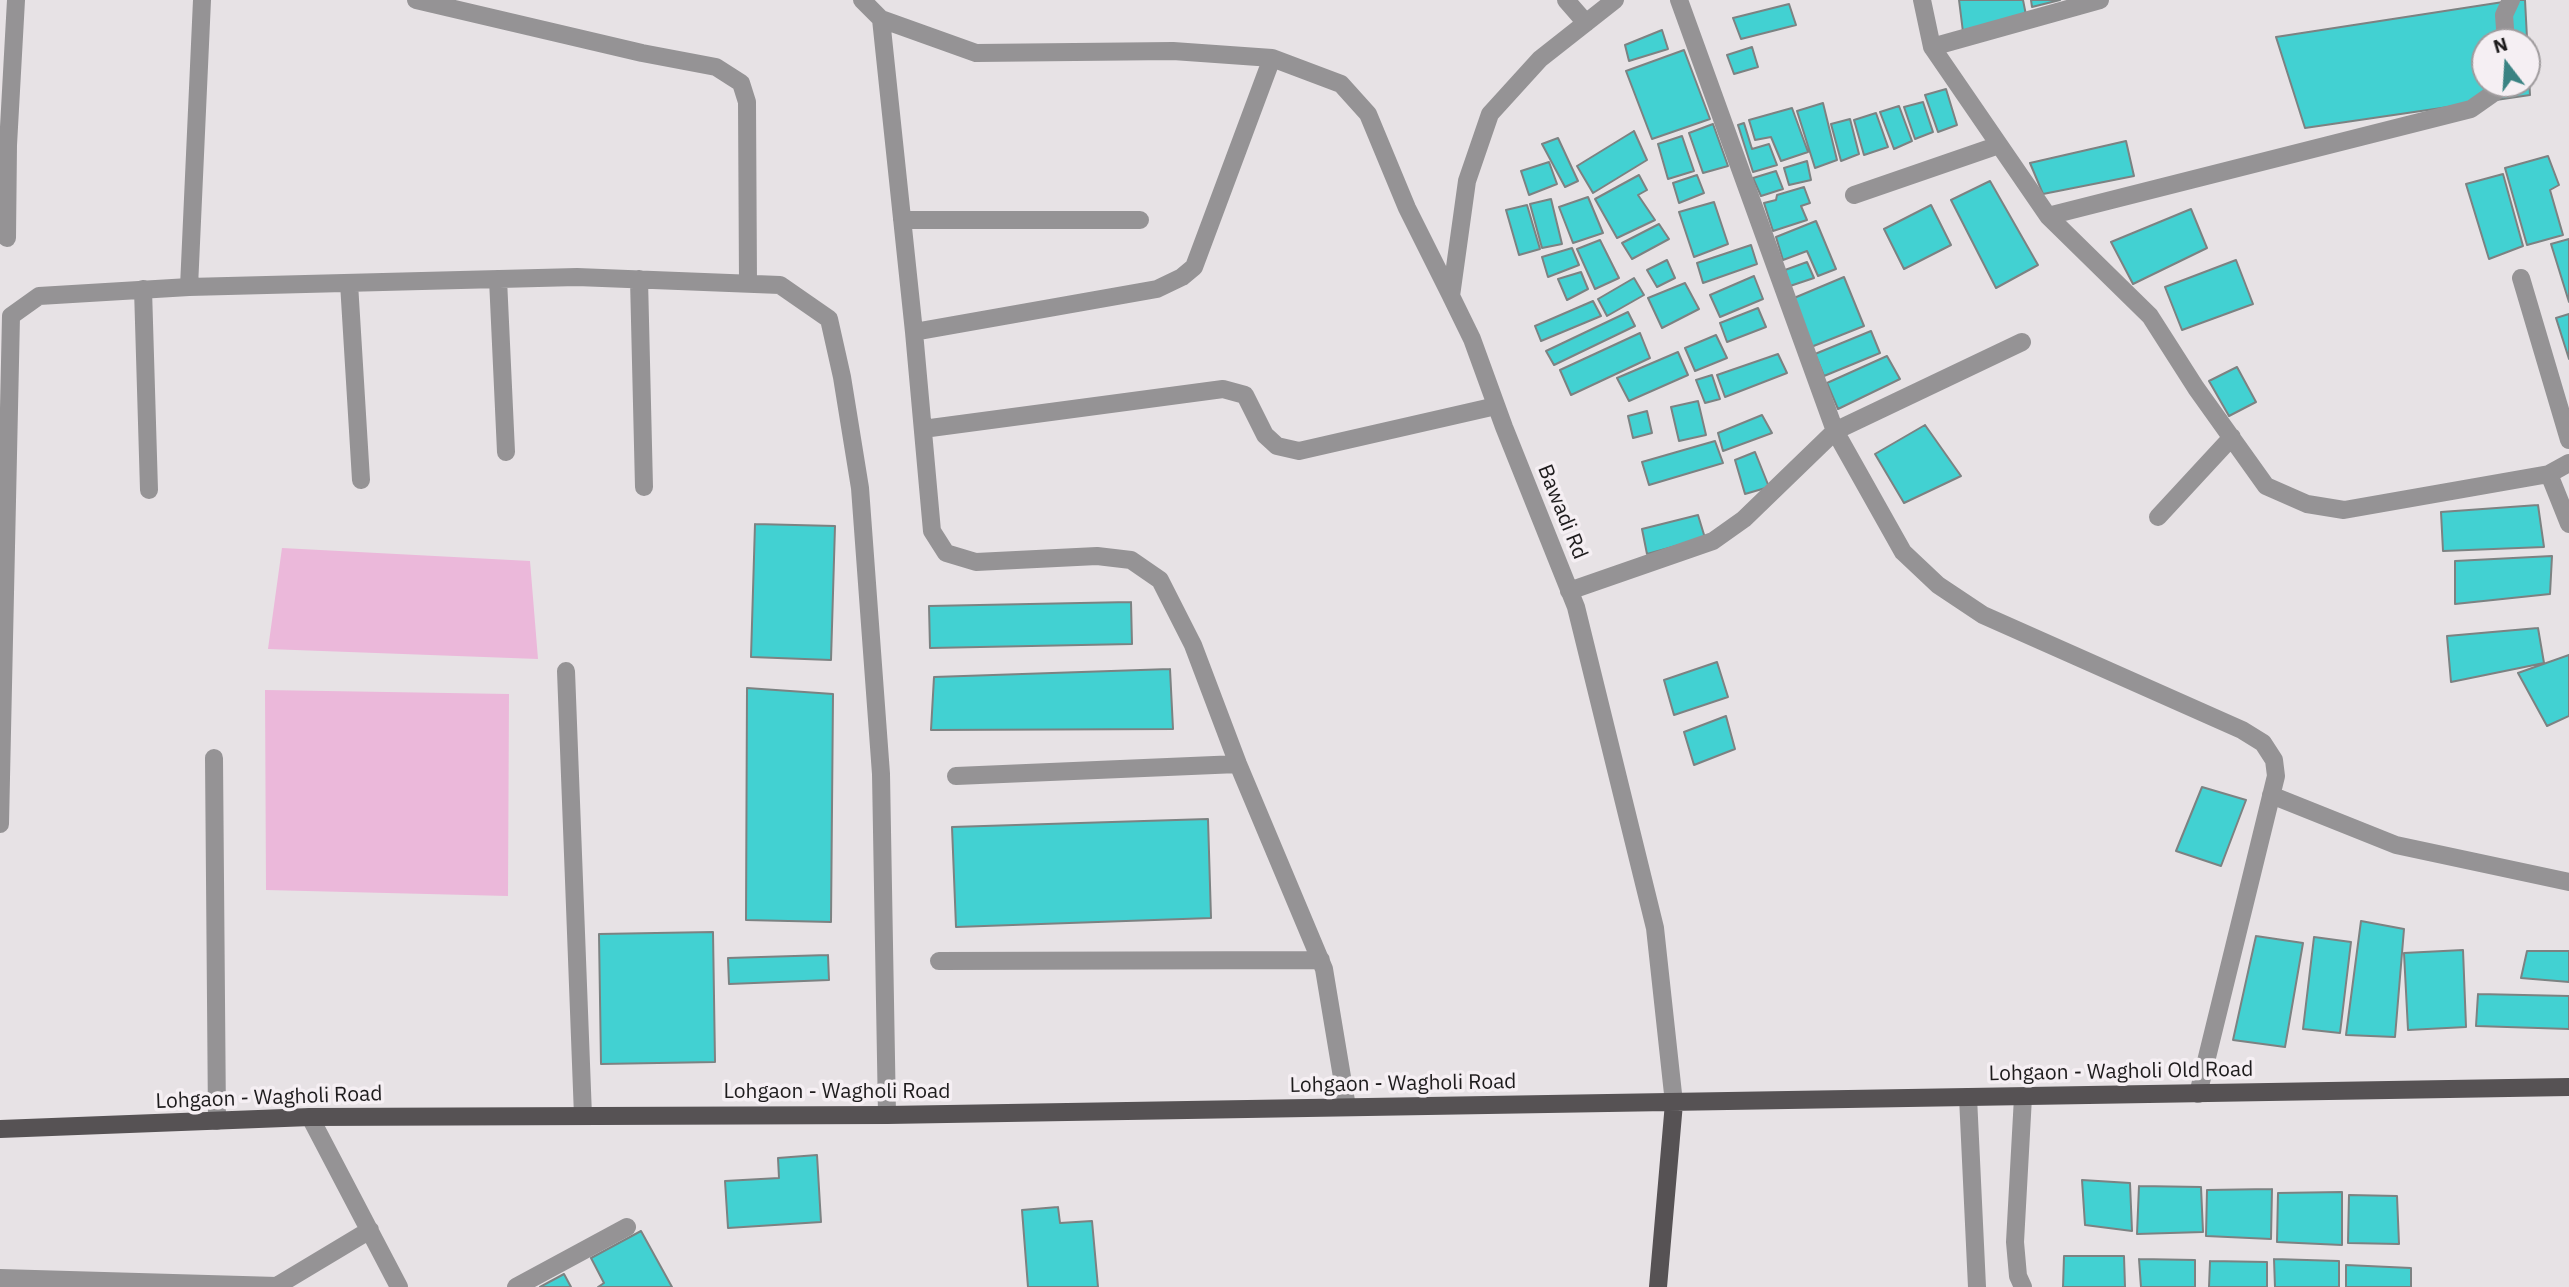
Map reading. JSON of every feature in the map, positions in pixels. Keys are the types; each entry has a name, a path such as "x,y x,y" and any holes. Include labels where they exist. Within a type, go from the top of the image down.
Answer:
{"main road":[{"name":"Lohgaon - Wagholi Old Road","path":"1674,1103 2569,1087"},
{"name":"Lohgaon - Wagholi Road","path":"0,1129 310,1117 887,1115 1674,1103"},
{"path":"1658,1287 1674,1103"}],"street":[{"path":"7,238 8,145 16,0"},
{"path":"189,286 202,0"},
{"path":"416,0 642,54 716,67 741,83 747,102 748,283"},
{"path":"862,0 881,19 932,531 946,552 976,562 1097,556 1131,560 1160,580 1193,645 1238,764 1321,960 1348,1107"},
{"path":"1566,0 1586,23"},
{"path":"1451,296 1467,181 1490,114 1540,59 1615,0"},
{"path":"1679,0 1835,431 1903,552 1938,585 1983,615 2242,730 2263,743 2274,760 2276,776 2198,1094"},
{"path":"1922,0 1932,47 2049,215 2150,316 2266,486 2307,504 2344,510 2549,474 2569,463"},
{"path":"1932,47 2099,0"},
{"path":"2504,28 2504,15 2511,0"},
{"name":"Bawadi Rd","path":"881,19 976,53 1173,51 1272,58 1340,84 1368,114 1407,208 1472,339 1576,607 1655,928 1674,1103"},
{"path":"914,332 1157,289 1182,277 1194,267 1272,58"},
{"path":"2049,215 2471,109 2487,98"},
{"path":"1854,195 2000,145"},
{"path":"902,220 1140,220"},
{"path":"0,824 11,316 39,296 189,286 577,277 780,285 829,319 842,377 860,488 881,774 887,1115"},
{"path":"2521,278 2569,440"},
{"path":"498,279 506,452"},
{"path":"639,279 644,487"},
{"path":"349,283 361,480"},
{"path":"144,289 149,490"},
{"path":"1570,591 1713,541 1744,519 1835,431 2022,342"},
{"path":"923,429 1223,389 1245,395 1265,435 1277,446 1299,451 1496,406"},
{"path":"2158,517 2232,437"},
{"path":"2549,474 2569,524"},
{"path":"566,671 583,1116"},
{"path":"214,758 217,1121"},
{"path":"956,776 1238,764"},
{"path":"2271,795 2396,845 2569,882"},
{"path":"939,961 1321,960"},
{"path":"1968,1097 1977,1287"},
{"path":"2023,1097 2014,1242 2018,1276 2023,1287"},
{"path":"310,1117 399,1287"},
{"path":"516,1287 626,1227"},
{"path":"0,1278 276,1287 370,1230"}],"shaded area":[{"path":"282,548 530,561 538,659 268,649"},
{"path":"265,690 509,694 508,896 266,890"}],"building":[{"path":"1959,0 2023,0 2026,15 1963,32"},
{"path":"2031,0 2060,0 2032,7"},
{"path":"2525,0 2526,28 2471,28 2471,98 2510,98 2305,128 2276,37"},
{"path":"1789,4 1796,25 1741,39 1733,18"},
{"path":"1662,30 1668,49 1629,61 1625,45"},
{"path":"1752,47 1758,67 1734,74 1727,55"},
{"path":"1684,50 1710,119 1652,139 1626,71"},
{"path":"1946,89 1957,125 1938,132 1925,95"},
{"path":"1923,102 1933,132 1915,139 1904,107"},
{"path":"1823,103 1837,160 1815,168 1797,111"},
{"path":"1899,106 1912,141 1894,149 1880,112"},
{"path":"1792,108 1808,152 1781,161 1771,137 1755,140 1749,120"},
{"path":"1876,113 1888,147 1864,155 1854,120"},
{"path":"1850,119 1859,154 1841,161 1831,124"},
{"path":"1744,123 1752,149 1769,144 1777,165 1753,172 1738,125"},
{"path":"1713,124 1728,166 1703,173 1689,133"},
{"path":"1634,131 1647,160 1593,193 1577,166"},
{"path":"1682,136 1694,171 1668,179 1658,144"},
{"path":"1558,138 1578,181 1565,187 1542,144"},
{"path":"2126,141 2134,176 2043,194 2030,163"},
{"path":"2548,156 2559,185 2550,190 2563,235 2527,245 2505,168"},
{"path":"1807,161 1811,180 1789,185 1784,168"},
{"path":"1549,162 1557,184 1529,195 1521,171"},
{"path":"1776,171 1783,189 1761,196 1753,178"},
{"path":"2503,174 2523,246 2489,259 2466,184"},
{"path":"1639,175 1647,190 1638,195 1655,220 1617,238 1595,199"},
{"path":"1697,175 1704,193 1679,203 1673,183"},
{"path":"1990,181 2038,265 1996,288 1951,200"},
{"path":"1804,187 1810,203 1801,206 1807,220 1773,231 1764,203 1776,200 1777,195"},
{"path":"1588,197 1603,233 1573,243 1559,207"},
{"path":"1551,199 1562,244 1542,248 1530,204"},
{"path":"1714,202 1728,244 1694,257 1679,212"},
{"path":"1527,205 1540,249 1519,255 1506,210"},
{"path":"1931,205 1951,245 1904,269 1884,229"},
{"path":"2191,209 2207,248 2133,284 2111,242"},
{"path":"1816,221 1836,269 1818,276 1807,251 1783,260 1776,237"},
{"path":"1659,224 1669,239 1632,259 1622,243"},
{"path":"2569,239 2569,302 2551,244"},
{"path":"1600,240 1619,278 1595,289 1577,249"},
{"path":"1751,245 1757,264 1703,283 1697,263"},
{"path":"1572,248 1579,265 1548,277 1542,257"},
{"path":"1667,260 1675,278 1657,287 1647,270"},
{"path":"2236,260 2253,304 2182,330 2165,287"},
{"path":"1807,262 1814,278 1790,286 1785,270"},
{"path":"1581,272 1588,289 1567,300 1558,279"},
{"path":"1754,276 1763,299 1720,317 1710,295"},
{"path":"1844,277 1864,326 1811,347 1794,298"},
{"path":"1634,278 1644,295 1607,316 1598,299"},
{"path":"1685,283 1699,309 1662,328 1648,298"},
{"path":"1593,301 1601,316 1541,341 1535,326"},
{"path":"1758,308 1766,327 1727,342 1720,323"},
{"path":"1628,312 1635,326 1554,365 1546,351"},
{"path":"2569,314 2569,359 2556,318"},
{"path":"1871,331 1880,353 1824,376 1815,354"},
{"path":"1640,333 1650,358 1571,395 1560,370"},
{"path":"1716,335 1727,358 1695,371 1685,348"},
{"path":"1678,352 1688,375 1629,401 1617,378"},
{"path":"1778,354 1787,373 1725,397 1717,375"},
{"path":"1887,356 1900,379 1838,409 1827,383"},
{"path":"2237,367 2256,402 2229,416 2209,381"},
{"path":"1712,375 1720,399 1705,403 1696,380"},
{"path":"1698,401 1706,435 1679,441 1671,407"},
{"path":"1647,411 1652,433 1633,438 1628,416"},
{"path":"1762,415 1772,433 1723,451 1718,433"},
{"path":"1925,425 1961,476 1904,503 1875,454"},
{"path":"1715,441 1723,463 1649,485 1642,462"},
{"path":"1755,452 1769,487 1745,494 1735,460"},
{"path":"2538,505 2544,547 2443,551 2441,512"},
{"path":"1698,515 1705,538 1647,554 1642,529"},
{"path":"755,524 835,526 831,660 751,657"},
{"path":"2552,556 2550,594 2455,604 2455,561"},
{"path":"1131,602 1132,644 930,648 929,606"},
{"path":"2538,628 2544,663 2451,682 2447,636"},
{"path":"2569,655 2569,716 2547,726 2518,673"},
{"path":"1717,662 1728,697 1674,715 1664,680"},
{"path":"1170,669 1173,729 931,730 934,677"},
{"path":"747,688 833,694 831,922 746,920"},
{"path":"1726,716 1735,749 1694,765 1684,732"},
{"path":"2202,787 2246,800 2221,866 2176,851"},
{"path":"1208,819 1211,918 956,927 952,827"},
{"path":"2361,921 2404,929 2395,1037 2346,1035"},
{"path":"713,932 715,1062 601,1064 599,934"},
{"path":"2256,936 2303,943 2285,1047 2233,1040"},
{"path":"2314,937 2351,942 2340,1033 2303,1029"},
{"path":"2463,950 2466,1027 2408,1030 2404,953"},
{"path":"2527,951 2569,951 2569,982 2521,978"},
{"path":"828,955 829,980 729,984 728,958"},
{"path":"2478,994 2569,996 2569,1029 2476,1026"},
{"path":"817,1155 821,1222 728,1228 725,1181 779,1178 778,1158"},
{"path":"2082,1180 2130,1183 2132,1231 2085,1225"},
{"path":"2139,1186 2201,1187 2203,1232 2137,1234"},
{"path":"2272,1189 2271,1239 2206,1236 2207,1190"},
{"path":"2342,1192 2342,1245 2277,1242 2278,1193"},
{"path":"2349,1195 2397,1196 2399,1244 2348,1243"},
{"path":"1058,1207 1060,1223 1092,1221 1098,1287 1028,1287 1022,1210"},
{"path":"641,1231 672,1287 598,1287 604,1283 591,1258"},
{"path":"2064,1256 2124,1256 2125,1287 2063,1287"},
{"path":"2139,1259 2195,1260 2195,1287 2141,1287"},
{"path":"2274,1259 2339,1261 2339,1287 2275,1287"},
{"path":"2210,1261 2267,1262 2267,1287 2209,1287"},
{"path":"2346,1265 2411,1268 2411,1287 2346,1287"},
{"path":"564,1274 571,1287 540,1287"}]}
